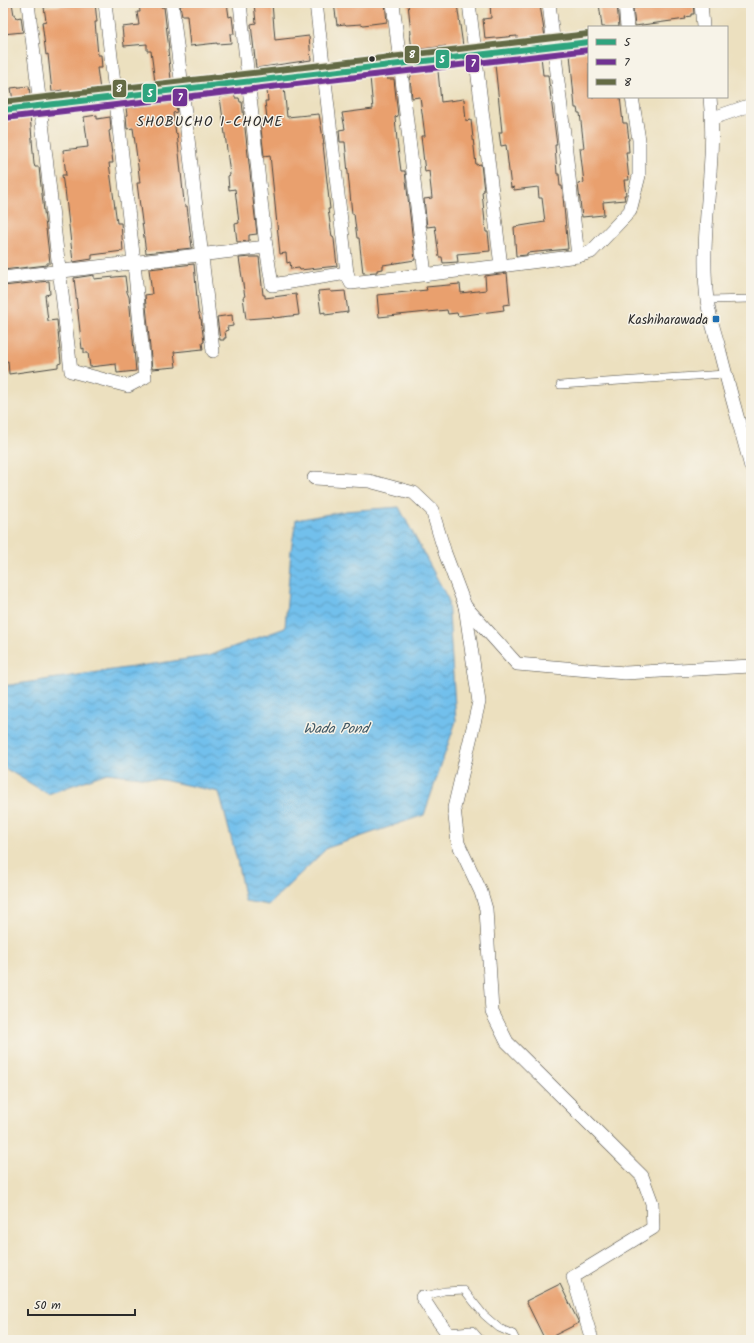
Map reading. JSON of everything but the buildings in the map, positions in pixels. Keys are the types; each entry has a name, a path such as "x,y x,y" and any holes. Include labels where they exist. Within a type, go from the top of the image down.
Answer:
{"street":[{"path":"28,3 71,371 128,386 145,377 116,97 104,3"},
{"path":"172,3 213,351"},
{"path":"240,3 266,247 272,284 347,273"},
{"path":"316,3 347,273 351,283 501,266 578,256 591,252 630,211 638,176 639,147 632,98"},
{"path":"393,3 426,275"},
{"path":"469,3 501,266"},
{"path":"549,3 578,256"},
{"path":"625,3 628,26"},
{"path":"700,3 703,26"},
{"path":"3,110 588,42"},
{"path":"710,98 713,147 708,192 706,247 707,300 725,374 751,467"},
{"path":"712,118 751,105"},
{"path":"3,278 266,247"},
{"path":"314,478 369,481 414,493 432,510 445,553 465,606 479,702 454,808 458,843 481,892 486,909 492,1012 507,1042 642,1176 652,1203 653,1228 573,1277 592,1340"},
{"path":"465,606 516,664 626,673 751,666"},
{"path":"422,1297 449,1335 471,1333 477,1340"}],"lane":[{"path":"707,300 751,299"},
{"path":"560,385 725,374"},
{"path":"422,1297 444,1291 464,1290 484,1315 499,1328 513,1334 516,1340"}],"water":[{"name":"Wada Pond","path":"399,507 448,599 456,721 424,815 327,848 268,905 245,901 237,860 219,792 163,780 107,773 48,794 3,767 3,686 208,656 285,628 291,550 296,520 346,511"}],"transit line":[{"name":"8","path":"3,102 588,34"},
{"name":"5","path":"3,110 588,42"},
{"name":"7","path":"4,118 588,50"}],"place":[{"name":"Kashiharawada","path":"716,319"}],"district":[{"name":"SHOBUCHO 1-CHOME","path":"210,121"}]}
